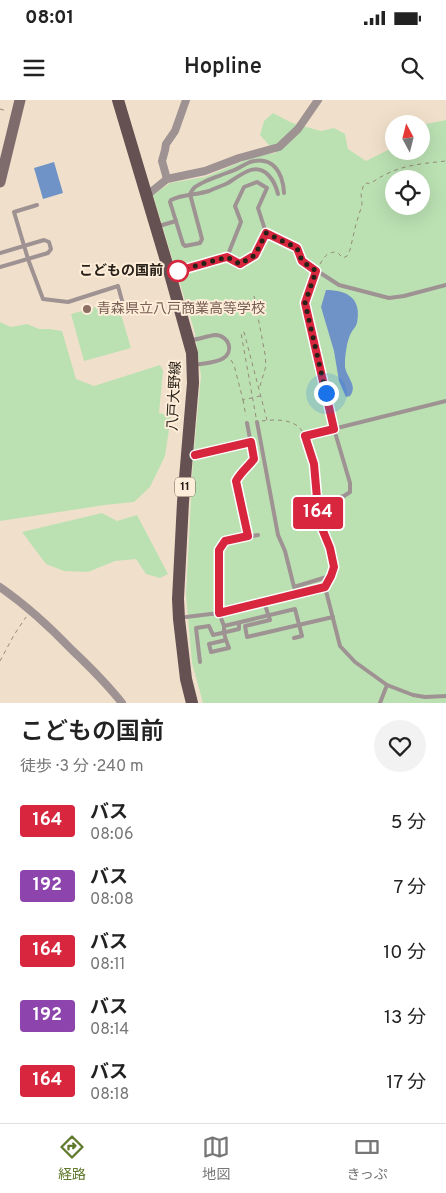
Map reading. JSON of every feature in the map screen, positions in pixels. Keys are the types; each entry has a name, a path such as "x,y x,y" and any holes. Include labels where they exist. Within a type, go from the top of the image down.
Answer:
{"main road":[{"path":"0,182 20,100"},
{"name":"八戸大野線","path":"118,100 190,341 193,366 178,598 186,679 192,703"}],"street":[{"path":"167,179 162,161 166,144 175,131 186,100"},
{"path":"146,196 167,179 205,171 239,158 278,147 298,129 318,100"},
{"path":"0,587 30,610 62,640 106,683 122,703"}],"lane":[{"path":"278,194 272,178 260,170 254,170 211,190 190,194 170,202 182,244 185,246 200,243 202,239 190,194 194,187 247,163 256,161 268,162 276,168 282,179 284,193"},
{"path":"178,271 227,257 240,264 255,255 266,233 258,208 267,188 257,182 244,187 235,206 240,222 227,257"},
{"path":"37,205 14,212 28,259 43,299 68,302 118,286 124,308"},
{"path":"156,227 176,221"},
{"path":"266,233 297,248 302,261 339,285 389,298 446,285"},
{"path":"0,253 44,240 49,242 51,249 48,253 0,267"},
{"path":"316,271 305,303 334,429 350,483 350,492 344,496 317,503"},
{"path":"190,341 215,335 222,336 228,340 230,345 227,356 221,360 193,366"},
{"path":"446,402 305,436 314,464 319,521 330,548 334,567 325,587 340,646 355,662 387,685 413,695 425,697 446,696"},
{"path":"256,422 278,535 285,552 294,587 331,576"},
{"path":"248,423 254,459 241,472 236,481 248,536"},
{"path":"195,455 251,442"},
{"path":"226,640 209,644 211,652 229,648 219,613 219,550 225,541 258,535"},
{"path":"186,617 219,613 325,587"},
{"path":"264,602 270,620 245,626 247,636 300,626 333,617"},
{"path":"224,626 295,609 302,636 294,638"},
{"path":"200,662 196,628 209,626 213,635 239,629 239,623"},
{"path":"380,703 387,685"}],"path":[{"path":"316,271 325,255 331,252 337,252 343,258 347,256 362,205 361,193 364,184 370,184 401,167 446,161"},
{"path":"254,296 265,354 265,371 259,388"},
{"path":"267,420 244,332 241,333 256,422 282,419 300,428 305,436"},
{"path":"227,356 234,365 248,423"},
{"path":"243,400 261,396"},
{"path":"0,661 30,610"}],"green space":[{"path":"273,113 292,123 321,131 334,128 345,134 348,149 366,161 385,152 385,160 430,160 430,123 446,120 446,703 203,703 192,663 186,595 193,460 201,376 195,333 153,195 170,183 205,177 255,156 276,153 260,135 264,121"},
{"path":"117,301 131,348 84,361 71,314"},
{"path":"0,322 11,327 27,324 39,329 62,331 76,379 94,386 160,365 163,371 159,413 171,416 165,456 150,487 134,502 0,521"},
{"path":"102,513 117,521 137,515 168,574 160,578 146,574 136,559 115,561 88,572 64,571 46,564 22,532"}],"water":[{"path":"54,162 63,193 43,199 34,168"},
{"path":"326,290 347,294 355,302 357,308 357,323 348,342 345,360 346,371 353,389 350,396 346,397 339,381 334,351 321,307"}],"bus line":[{"name":"164","path":"178,271 227,257 240,264 255,255 266,233 297,248 302,261 316,271 305,303 334,429 305,436 314,464 319,521 330,548 334,567 325,587 219,613 219,550 225,541 248,536 236,481 241,472 254,459 251,442 195,455"}],"place":[{"name":"こどもの国前","path":"178,271"},
{"name":"青森県立八戸商業高等学校","path":"87,309"}],"route":[{"path":"178,271 227,257 240,264 255,255 266,233 297,248 302,261 316,271 305,303 326,393"}]}
